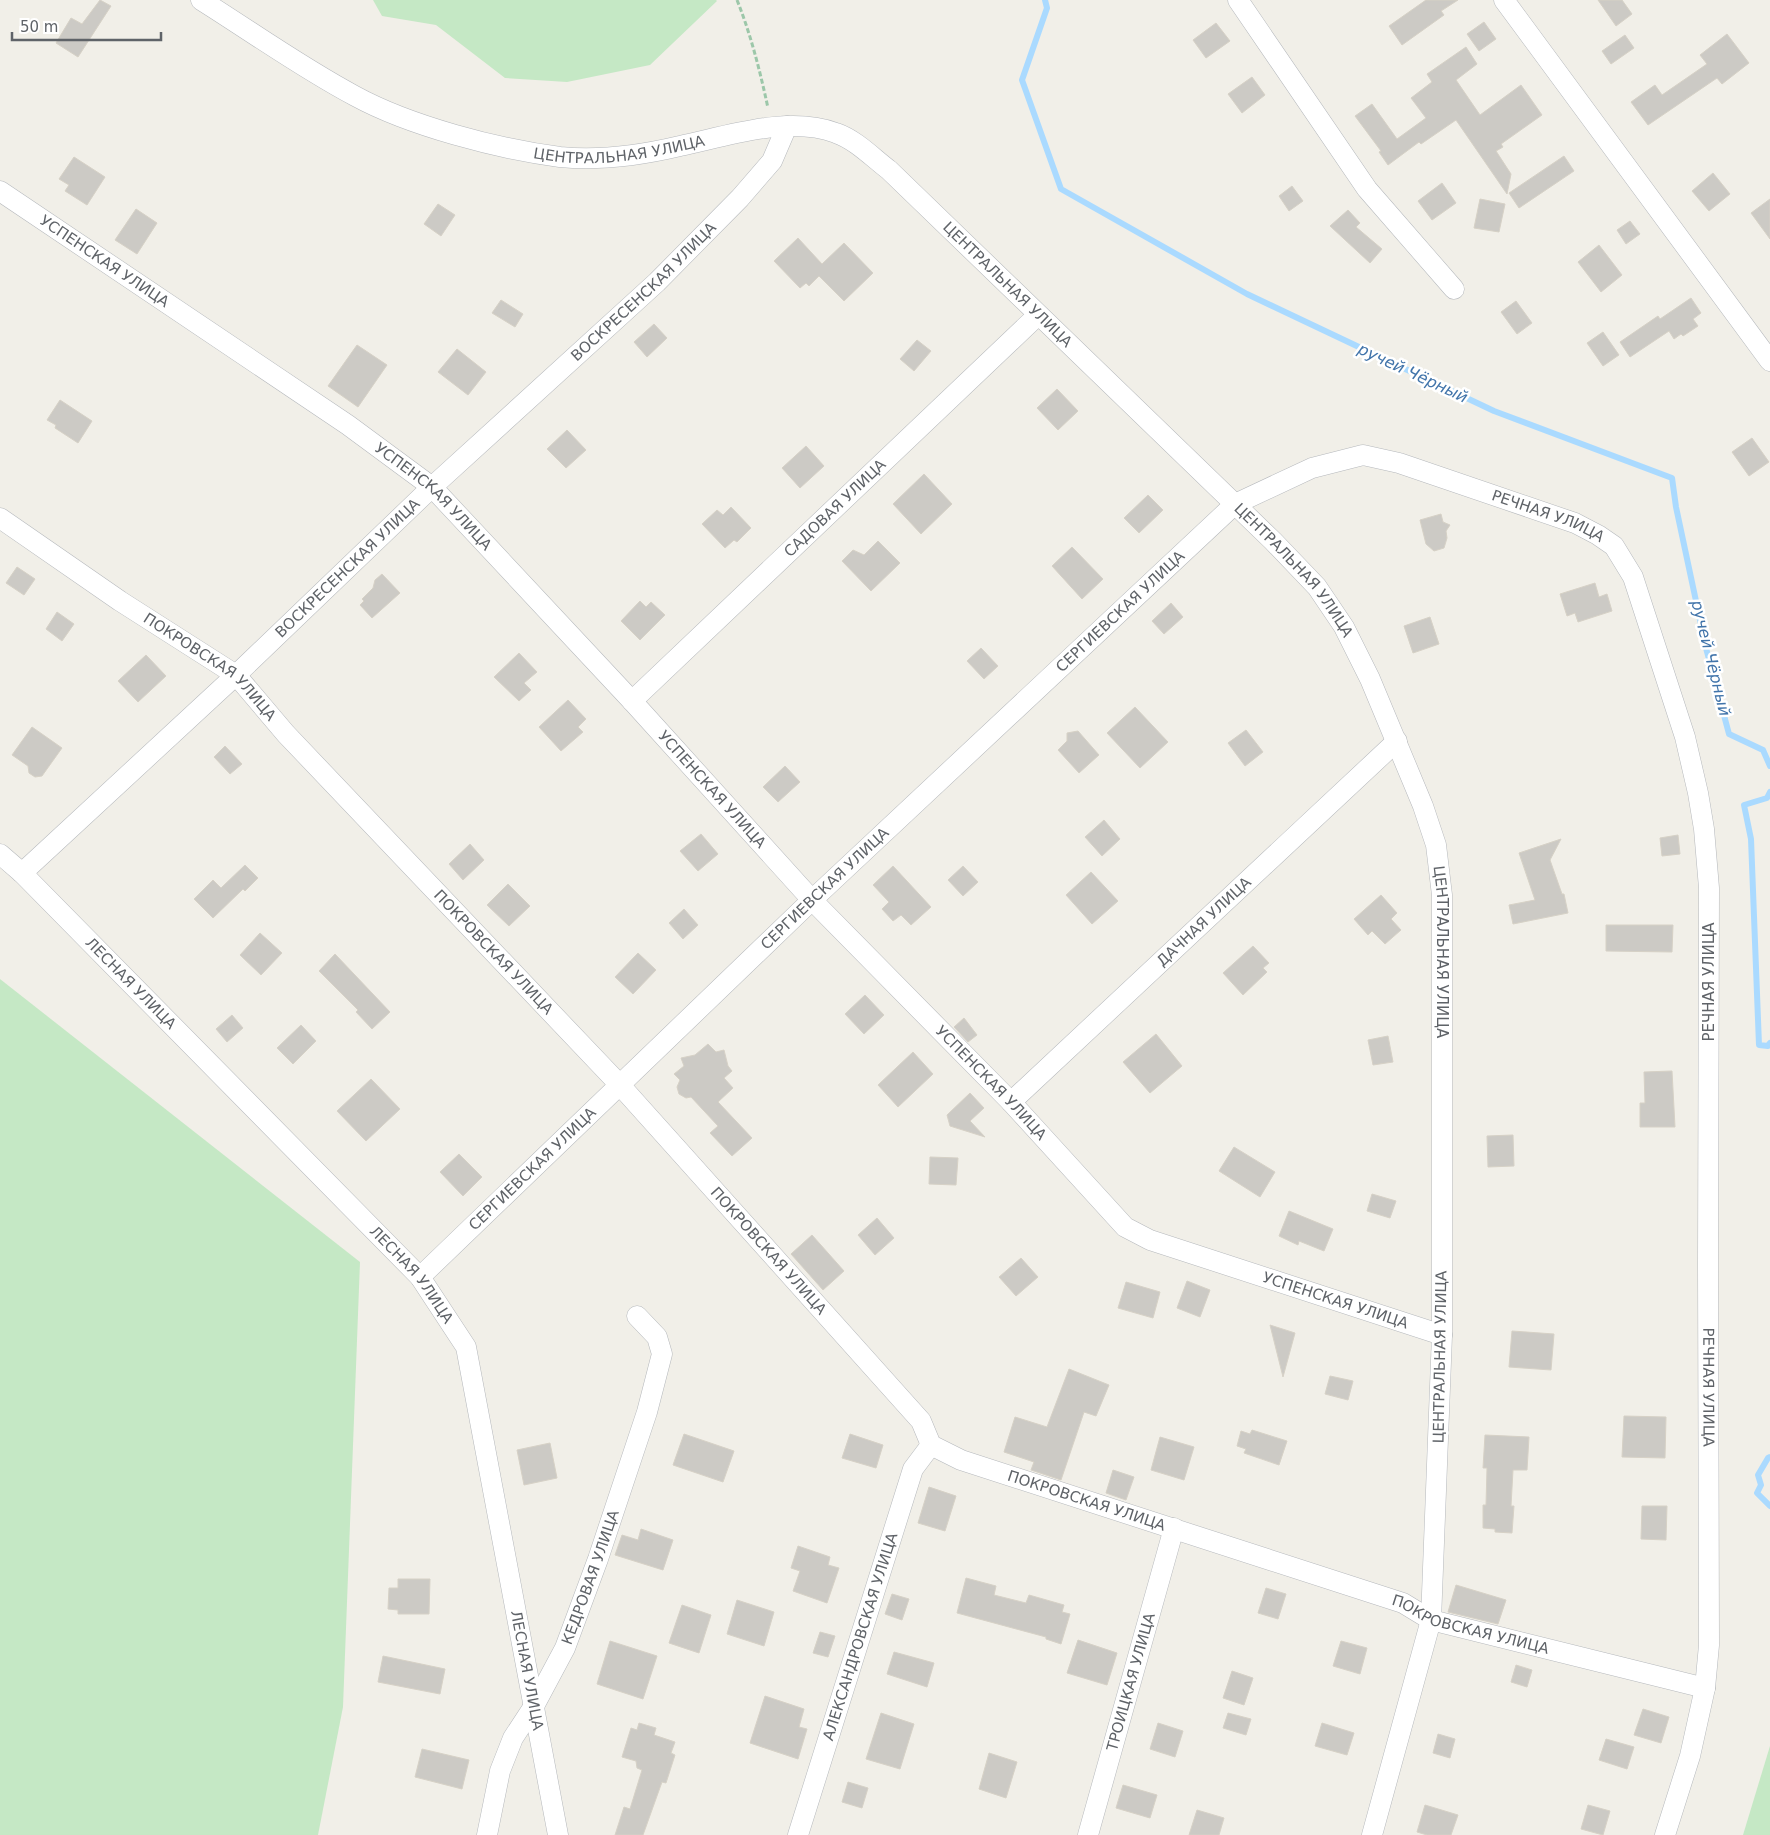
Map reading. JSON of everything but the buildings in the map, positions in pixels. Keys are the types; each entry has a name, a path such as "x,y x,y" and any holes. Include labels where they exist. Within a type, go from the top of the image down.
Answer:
{"street":[{"name":"ЦЕНТРАЛЬНАЯ УЛИЦА","path":"201,0 356,97 453,134 510,148 561,157 592,158 679,147 780,127 820,128 838,133 856,143 888,170 1273,541 1317,587 1344,627 1370,679 1423,806 1436,845 1442,895 1442,1335 1431,1620 1372,1835"},
{"path":"1238,0 1367,190 1454,289"},
{"path":"1504,0 1770,361"},
{"name":"ВОСКРЕСЕНСКАЯ УЛИЦА","path":"22,874 236,675 432,487 656,282 740,198 772,162 780,127"},
{"name":"УСПЕНСКАЯ УЛИЦА","path":"0,191 348,425 432,487 632,701 812,900 1011,1102 1124,1227 1150,1240 1442,1335"},
{"name":"САДОВАЯ УЛИЦА","path":"632,701 1038,315"},
{"name":"РЕЧНАЯ УЛИЦА","path":"1235,504 1312,468 1362,455 1399,463 1575,524 1598,534 1614,546 1633,577 1685,737 1700,802 1709,888 1709,1645 1704,1688 1690,1756 1665,1835"},
{"name":"СЕРГИЕВСКАЯ УЛИЦА","path":"420,1277 812,900 1235,504"},
{"name":"ПОКРОВСКАЯ УЛИЦА","path":"0,518 120,601 236,675 286,734 619,1084 921,1421 931,1445 960,1460 1403,1603 1431,1620 1704,1688"},
{"name":"ДАЧНАЯ УЛИЦА","path":"1011,1102 1397,741"},
{"name":"ЛЕСНАЯ УЛИЦА","path":"0,854 22,874 420,1277 466,1346 558,1835"},
{"name":"КЕДРОВАЯ УЛИЦА","path":"487,1835 500,1771 513,1738 534,1706 565,1648 598,1559 647,1412 662,1354 657,1336 637,1316"},
{"name":"АЛЕКСАНДРОВСКАЯ УЛИЦА","path":"798,1835 913,1469 931,1445"},
{"name":"ТРОИЦКАЯ УЛИЦА","path":"1088,1835 1174,1528"}],"path":[{"path":"737,0 747,24 780,127"}],"green space":[{"path":"373,0 717,1 650,65 567,82 505,78 436,25 382,16"},
{"path":"0,979 360,1262 343,1707 318,1835 0,1835"},
{"path":"1770,1746 1770,1835 1743,1835"}],"waterway":[{"name":"ручей Чёрный","path":"1045,0 1047,8 1022,80 1061,189 1247,294 1494,411 1672,478 1676,507 1706,648 1729,734 1763,750 1770,766"},
{"name":"ручей Чёрный","path":"1770,792 1767,798 1744,805 1751,839 1759,1045 1768,1046 1770,1043"},
{"name":"ручей Чёрный","path":"1770,1457 1758,1475 1761,1485 1757,1493 1770,1506"}]}
